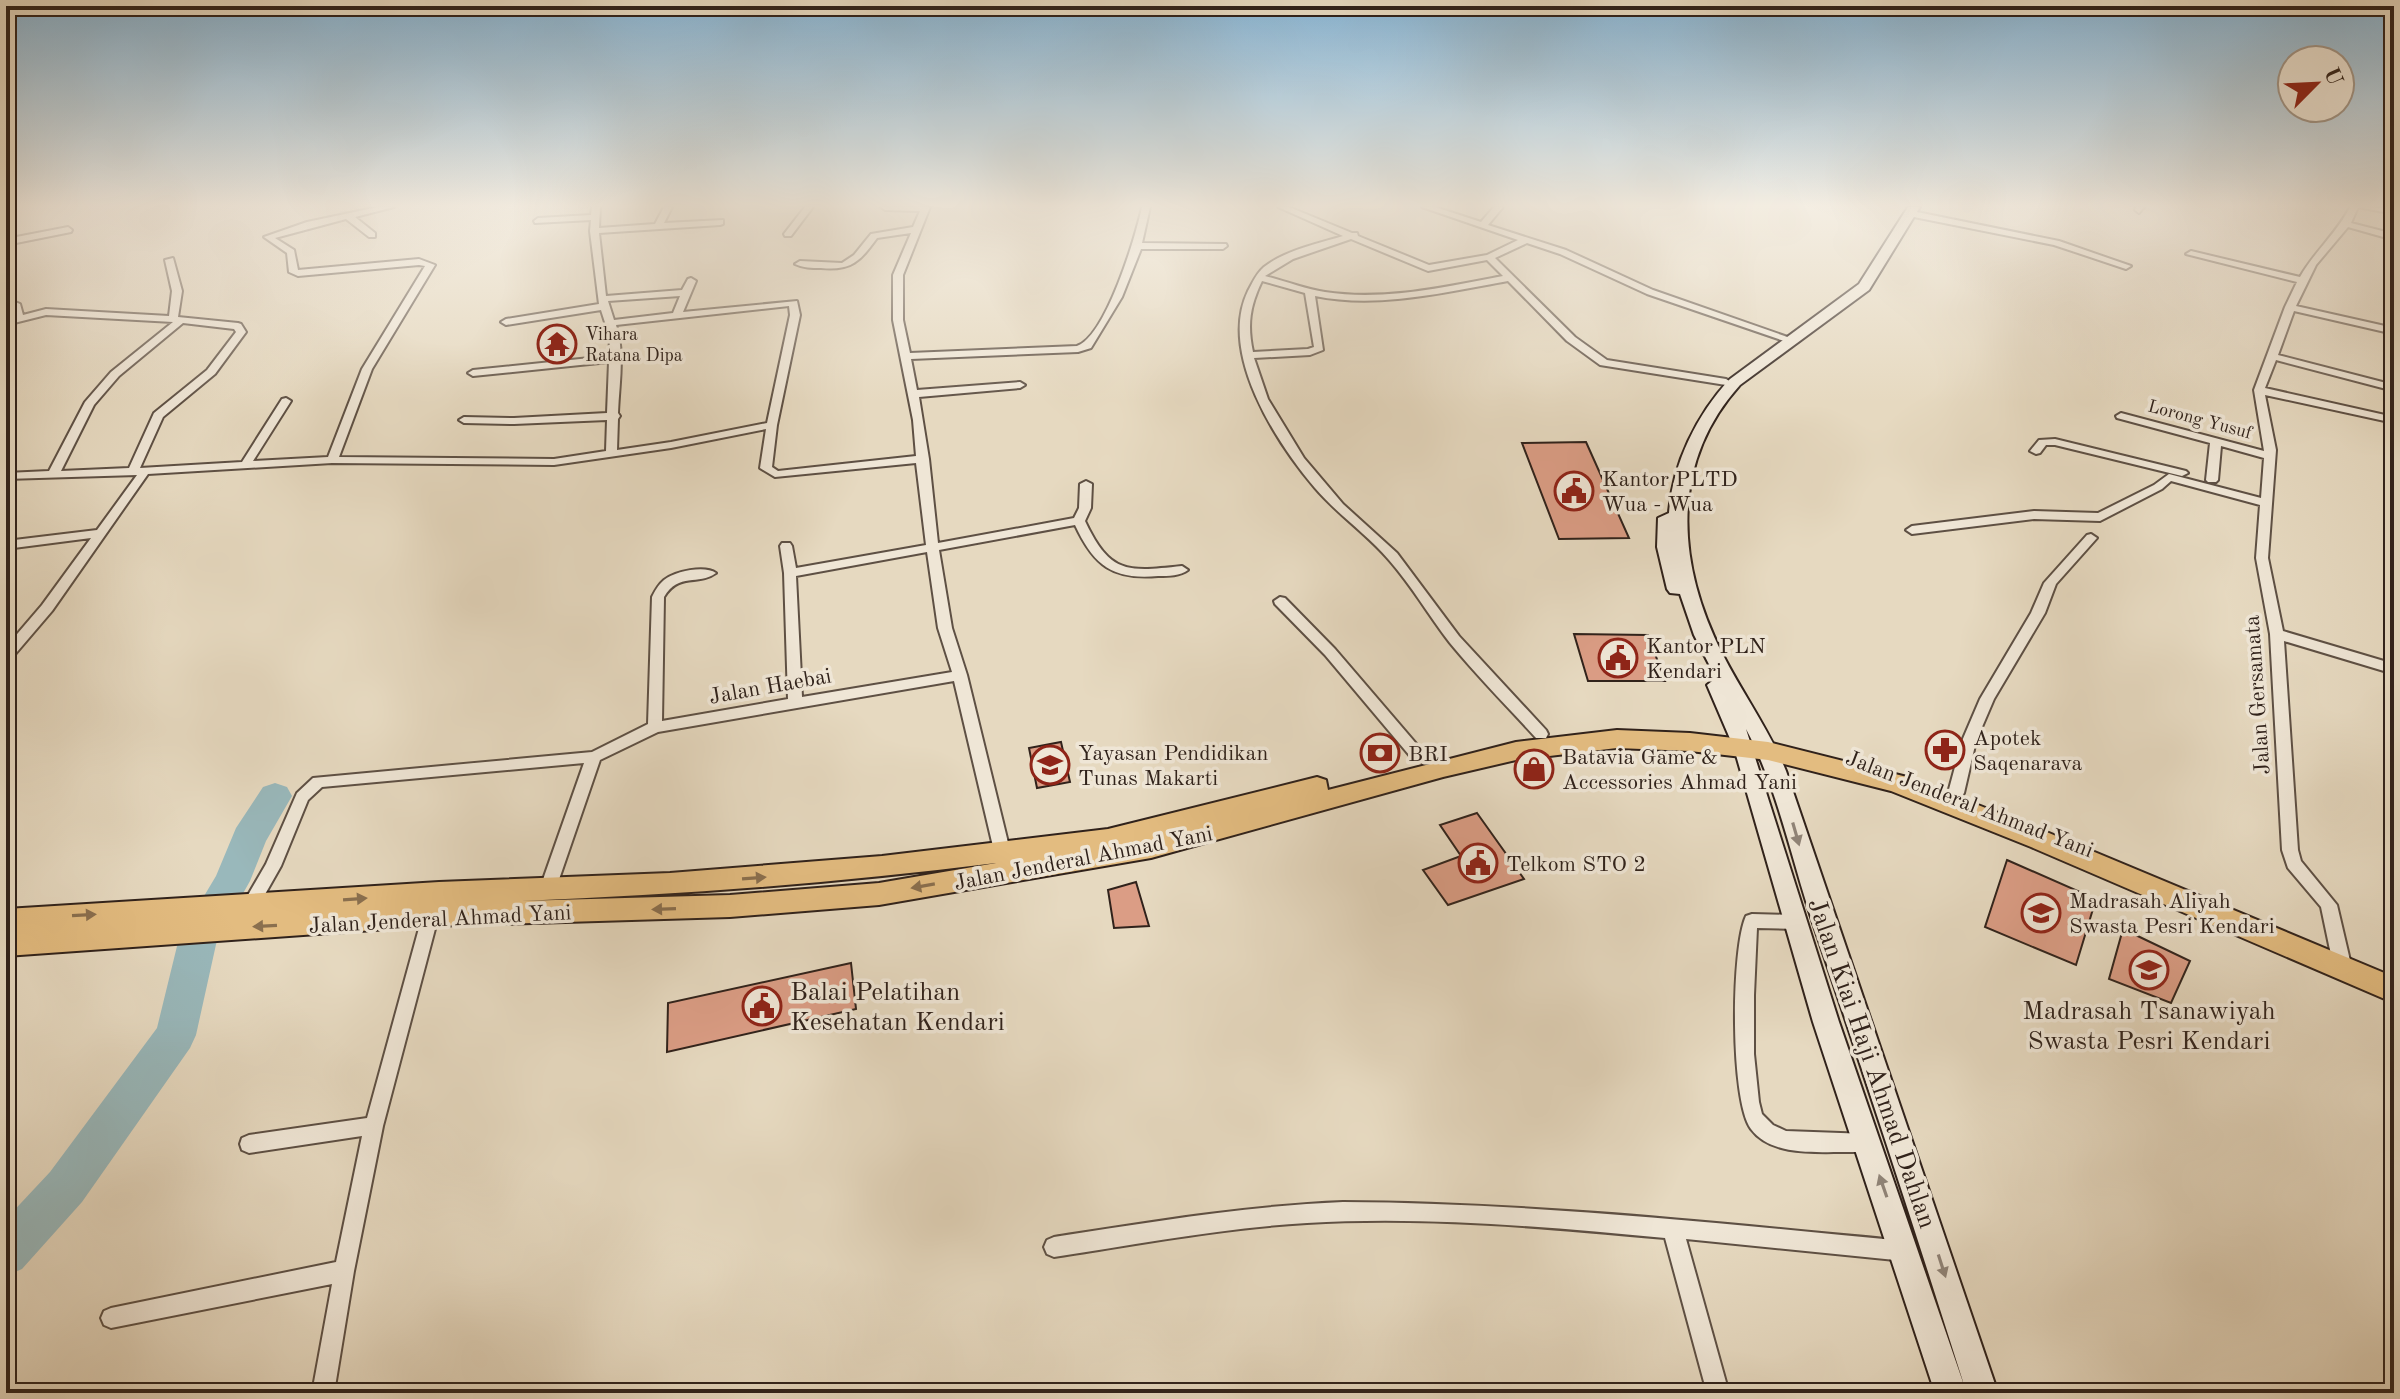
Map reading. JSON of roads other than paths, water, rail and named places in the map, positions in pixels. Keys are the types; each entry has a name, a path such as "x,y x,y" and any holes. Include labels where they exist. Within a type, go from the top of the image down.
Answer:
{"highway":[{"name":"Jalan Jenderal Ahmad Yani","path":"6,944 203,919 249,907 435,904 730,906 879,894 1062,846 1153,830 1420,758 1541,734 1615,726 1752,742 1859,772 1950,803 2342,960 2394,974"},
{"name":"Jalan Jenderal Ahmad Yani","path":"6,921 203,919 435,904 547,891 1103,857 1195,838 1443,768 1516,751 1617,739 1752,742 1812,745 1956,793 2342,960 2394,990"}],"main road":[{"path":"1752,742 1666,547 1671,488 1689,437 1715,394 1726,382 1864,287 1873,272"},
{"path":"1682,586 1677,524 1681,491 1699,437 1728,388 1789,340"},
{"name":"Jalan Kiai Haji Ahmad Dahlan","path":"1752,742 1796,922 1826,1022 1906,1251 1951,1393"},
{"name":"Jalan Kiai Haji Ahmad Dahlan","path":"1752,742 1982,1393"}],"street":[{"path":"53,474 89,404 115,374 176,320 177,291 173,272"},
{"path":"332,460 367,369 428,272"},
{"path":"599,272 603,303 615,338 615,416 611,455"},
{"path":"901,272 897,286 904,356 923,459 932,547 945,628 960,675 1005,862"},
{"path":"904,356 1084,348 1121,293 1129,272"},
{"path":"1265,272 1259,277 1246,306 1244,335 1266,410 1322,488 1393,557 1444,628 1541,734"},
{"path":"1504,272 1571,339 1607,365 1726,382"},
{"path":"1609,272 1650,292 1789,340"},
{"path":"2269,272 2302,280"},
{"name":"Jalan Gersamata","path":"2307,272 2290,307 2259,390 2270,456 2262,558 2277,634 2290,850 2301,875 2329,905 2342,960"},
{"path":"1259,277 1310,292 1346,296 1406,293 1510,278"},
{"path":"677,315 691,281"},
{"path":"1248,355 1310,352 1319,348 1310,292"},
{"path":"506,322 603,303 687,293"},
{"path":"6,301 17,306 18,318"},
{"path":"610,323 787,302 795,304 766,468 775,474 923,459"},
{"path":"2290,307 2394,331"},
{"path":"6,322 46,312 238,326 241,332 211,372 158,415 139,471 100,533 47,608 6,656"},
{"path":"2271,356 2394,388"},
{"path":"473,373 616,358"},
{"path":"913,394 1020,385"},
{"path":"2259,390 2394,420"},
{"path":"246,464 286,401"},
{"path":"464,420 615,416"},
{"name":"Lorong Yusuf","path":"2121,416 2270,456"},
{"path":"6,476 332,460 554,462 611,455 772,425"},
{"path":"2036,451 2043,442 2055,442 2266,500"},
{"path":"2212,480 2216,442"},
{"path":"2170,474 2212,480 2266,500"},
{"path":"1912,530 2034,515 2080,519 2100,517 2158,487 2170,474"},
{"path":"1086,484 1085,508 1079,521 1091,549 1103,561 1125,573 1142,575 1182,570"},
{"path":"790,573 1079,521"},
{"path":"6,545 100,533"},
{"path":"1956,793 1969,741 1987,699 2038,613 2050,583 2091,538"},
{"path":"786,546 790,573 795,702"},
{"path":"655,727 658,597 674,578 710,573"},
{"path":"1280,601 1340,663 1420,758"},
{"path":"2277,634 2394,669"},
{"name":"Jalan Haebai","path":"594,757 655,727 960,675"},
{"path":"249,907 273,866 302,797 318,782 594,757 547,891"},
{"path":"323,1393 374,1126 435,904"},
{"path":"1796,922 1760,919 1752,921 1749,928 1747,1062 1748,1093 1753,1115 1759,1125 1777,1137 1868,1143"},
{"path":"249,1144 374,1126"},
{"path":"1054,1247 1188,1225 1341,1212 1466,1215 1906,1251"},
{"path":"1673,1230 1718,1393"},
{"path":"111,1318 344,1271"}],"waterway":[{"path":"6,1253 66,1187 176,1035 198,938 232,881 249,838 275,796"}],"place":[{"name":"Vihara Ratana Dipa","path":"557,344"},
{"name":"Kantor PLTD Wua - Wua","path":"1574,491"},
{"name":"Kantor PLN Kendari","path":"1618,658"},
{"name":"Apotek Saqenarava","path":"1945,750"},
{"name":"BRI","path":"1380,753"},
{"name":"Yayasan Pendidikan Tunas Makarti","path":"1050,765"},
{"name":"Batavia Game & Accessories Ahmad Yani","path":"1534,769"},
{"name":"Telkom STO 2","path":"1478,863"},
{"name":"Madrasah Aliyah Swasta Pesri Kendari","path":"2041,913"},
{"name":"Madrasah Tsanawiyah Swasta Pesri Kendari","path":"2149,970"},
{"name":"Balai Pelatihan Kesehatan Kendari","path":"762,1006"}]}
